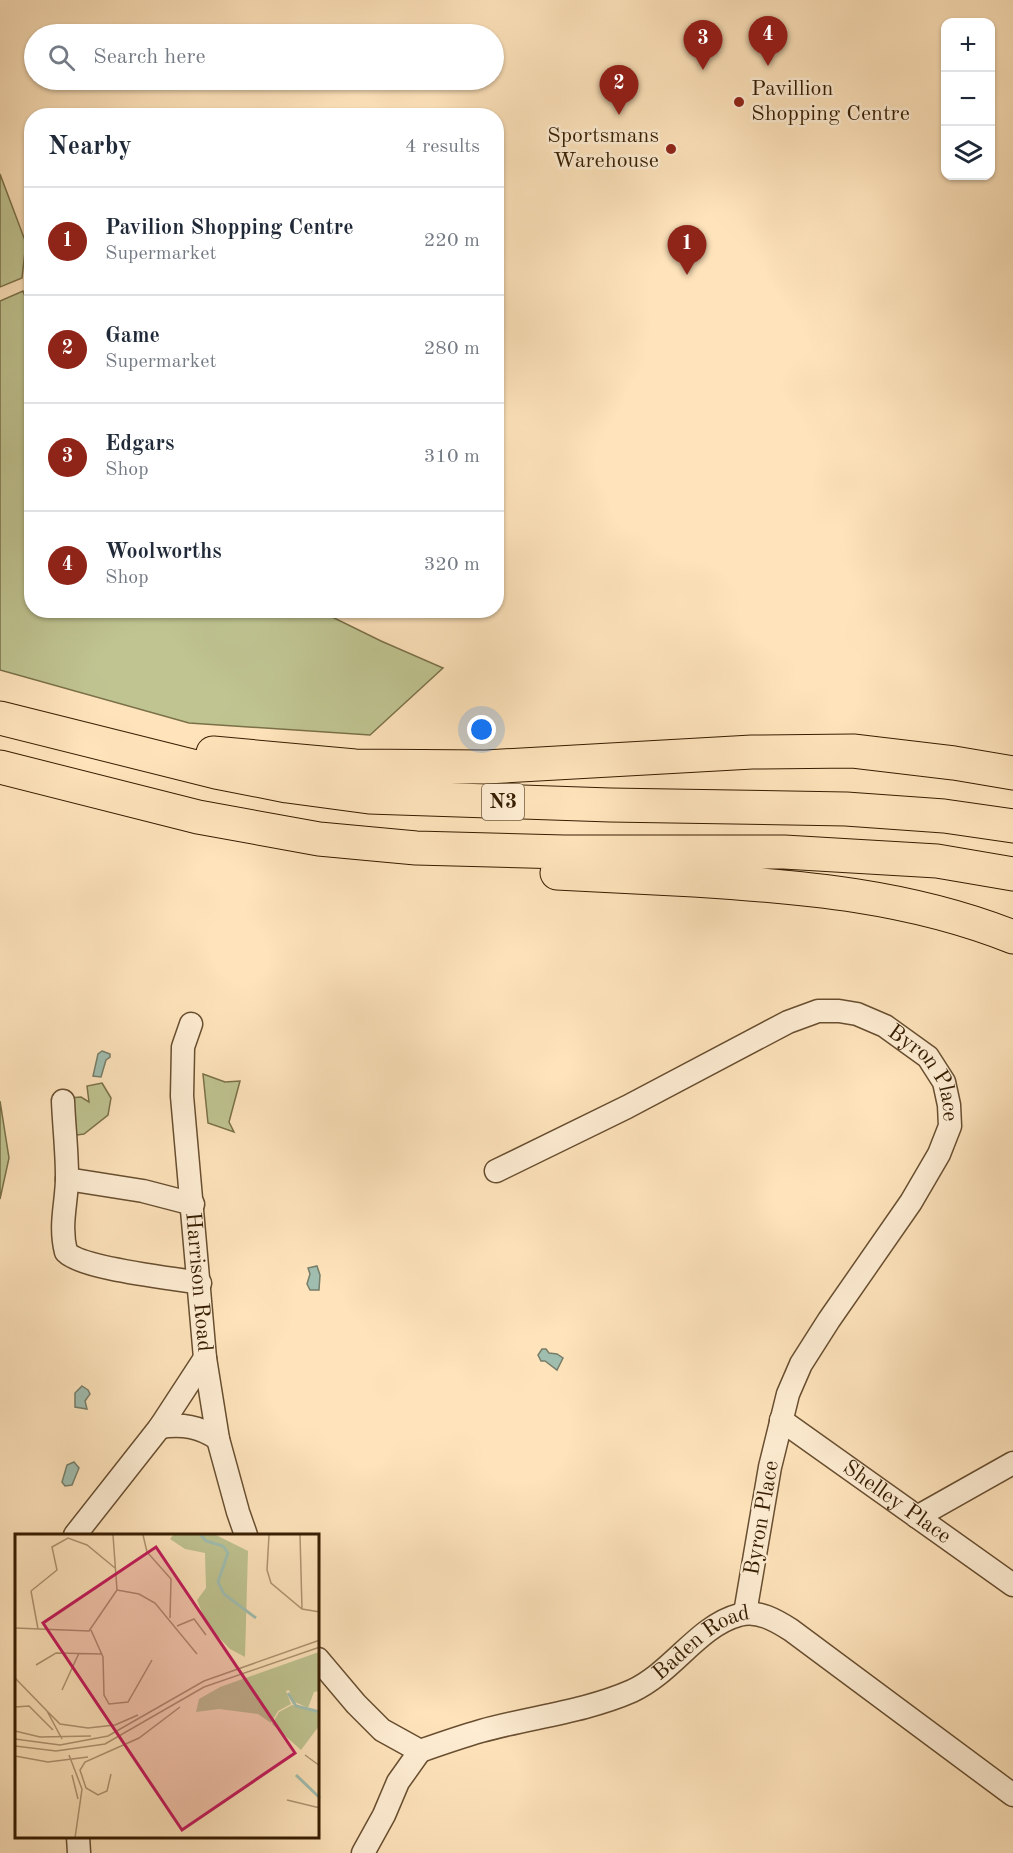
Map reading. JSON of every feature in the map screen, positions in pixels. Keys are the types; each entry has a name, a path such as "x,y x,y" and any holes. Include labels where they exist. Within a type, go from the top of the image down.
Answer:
{"highway":[{"name":"N3","path":"0,718 216,772 277,784 369,797 622,806 846,809 944,816 1013,826"},
{"path":"92,742 355,766 486,767 752,752 853,751 954,763 1013,773"},
{"path":"853,751 878,745 902,743 1013,755"},
{"name":"N3","path":"0,766 198,817 319,839 416,848 682,853 784,852 876,856 937,861 1013,874"},
{"path":"319,839 391,860 442,869 566,873 807,888 887,900 957,917 1013,937"},
{"path":"682,853 768,866 863,871 928,879 1013,897"}],"street":[{"name":"Byron Place","path":"496,1171 627,1107 788,1022 818,1011 857,1014 885,1026 928,1057 944,1082 950,1105 950,1126 939,1154 911,1202 801,1364 788,1394 770,1467 745,1613"},
{"name":"Harrison Road","path":"191,1024 183,1047 182,1096 205,1358 218,1438 246,1534"},
{"path":"63,1101 67,1179 62,1228 66,1252 70,1256 97,1264 200,1283"},
{"path":"67,1179 143,1191 193,1204"},
{"path":"76,1534 160,1427 205,1358"},
{"name":"Shelley Place","path":"781,1420 1013,1585"},
{"path":"160,1427 188,1426 218,1438"},
{"path":"917,1517 1013,1463"},
{"name":"Baden Road","path":"420,1750 482,1731 583,1708 632,1690 654,1679 709,1630 725,1619 745,1613 770,1618 791,1630 1013,1795"},
{"path":"320,1661 356,1704 382,1730 420,1750 398,1782 384,1815 363,1853"},
{"path":"78,1838 79,1853"}],"green space":[{"path":"0,174 24,238 24,260 22,278 0,287"},
{"path":"23,291 24,294 24,618 334,618 443,668 370,735 189,723 0,670 0,301"},
{"path":"203,1074 225,1082 240,1081 229,1122 234,1132 208,1123"},
{"path":"102,1083 111,1098 108,1115 84,1134 70,1136 69,1098 81,1097 89,1102 87,1086"},
{"path":"0,1101 9,1158 0,1199"}],"shaded area":[{"path":"102,1051 110,1054 110,1057 106,1060 101,1077 93,1076 98,1054"},
{"path":"317,1266 320,1275 319,1290 310,1290 307,1284 310,1274 308,1268"},
{"path":"542,1349 563,1358 557,1370 545,1361 541,1361 538,1355"},
{"path":"82,1386 90,1394 85,1401 87,1409 75,1407 75,1393"},
{"path":"74,1462 79,1468 72,1485 65,1486 62,1482 67,1465"}],"place":[{"name":"Woolworths","path":"768,66"},
{"name":"Edgars","path":"703,70"},
{"name":"Pavillion Shopping Centre","path":"739,102"},
{"name":"Game","path":"619,115"},
{"name":"Sportsmans Warehouse","path":"671,149"},
{"name":"Pavilion Shopping Centre","path":"687,275"}]}
